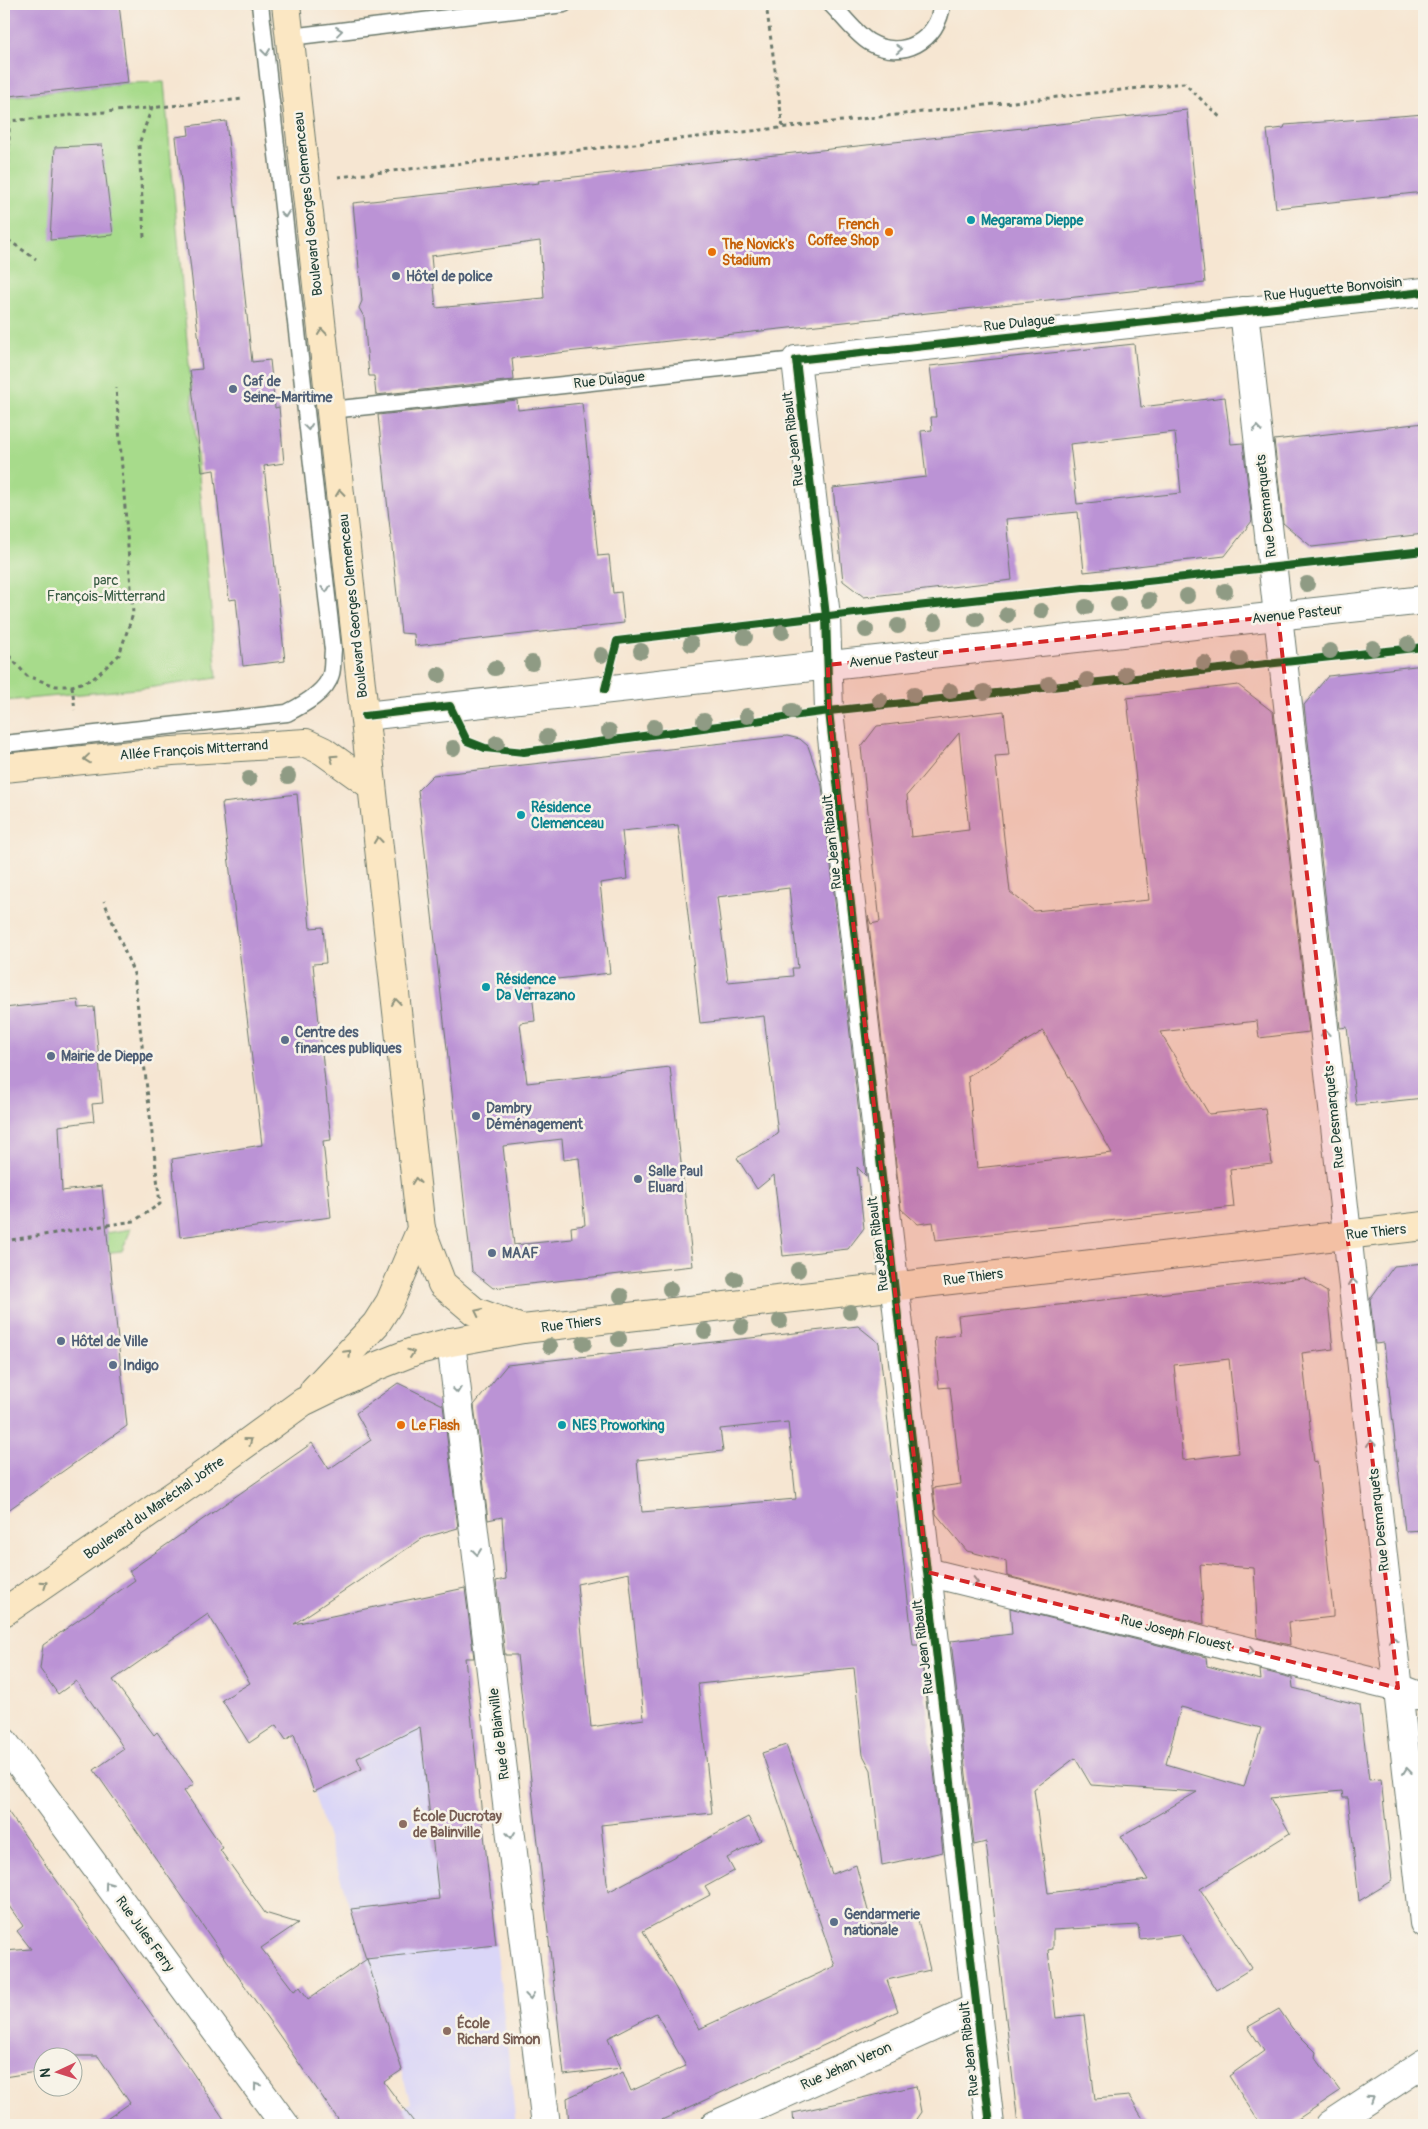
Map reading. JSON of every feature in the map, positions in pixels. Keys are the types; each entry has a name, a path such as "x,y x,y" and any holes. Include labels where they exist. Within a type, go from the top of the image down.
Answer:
{"main road":[{"name":"Boulevard Georges Clemenceau","path":"286,4 421,1229 407,1266"},
{"name":"Allée François Mitterrand","path":"4,768 172,751 306,743 323,752 372,786"},
{"name":"Rue Thiers","path":"451,1342 523,1329 1424,1226"},
{"name":"Rue Thiers","path":"421,1229 442,1284 474,1311 523,1329"},
{"name":"Boulevard du Maréchal Joffre","path":"303,1402 376,1324 390,1302 407,1266"},
{"name":"Boulevard du Maréchal Joffre","path":"4,1612 196,1480 303,1402 377,1366 415,1351 451,1342"}],"street":[{"name":"Rue Huguette Bonvoisin","path":"1244,311 1424,292"},
{"name":"Rue Dulague","path":"796,360 1244,311"},
{"name":"Rue Desmarquets","path":"1244,311 1424,1924"},
{"name":"Rue Jean Ribault","path":"796,360 826,616 829,711 990,2125"},
{"name":"Avenue Pasteur","path":"365,716 1424,600"},
{"name":"Rue de Blainville","path":"451,1342 546,2125"},
{"name":"Rue Joseph Flouest","path":"927,1572 1398,1688 1424,1698"},
{"name":"Rue Jules Ferry","path":"4,1742 285,2125"},
{"name":"Rue Jehan Veron","path":"714,2125 977,2007"},
{"path":"1330,2125 1424,2063"}],"lane":[{"path":"4,744 287,712 310,699 323,688 331,675 332,640 260,4"},
{"path":"290,37 564,4"},
{"path":"832,4 867,40 880,47 894,50 908,48 921,42 932,32 939,20 942,4"},
{"name":"Rue Dulague","path":"331,410 796,360"}],"path":[{"path":"766,4 782,128"},
{"path":"306,181 1184,83 1222,119"},
{"path":"4,121 272,97"},
{"path":"144,237 139,144 152,107"},
{"path":"4,268 8,240 8,121"},
{"path":"8,240 36,259"},
{"path":"4,650 27,676 56,686 72,686 92,680 119,655 134,614 116,388"},
{"path":"4,1242 134,1221 160,1204 134,974 104,901"}],"highlighted area":[{"path":"1278,616 1398,1688 927,1572 829,711 828,665"}],"shaded area":[{"name":"École Ducrotay de Balinville","path":"447,1715 471,1718 516,2125 377,2125 411,2103 310,1781"}],"green space":[{"name":"parc François-Mitterrand","path":"164,82 217,678 147,688 4,701 4,85 8,97 128,83"},
{"path":"131,1229 122,1251 4,1263 4,1249"}],"building":[{"path":"4,4 119,4 128,83 9,96 4,47"},
{"path":"1187,110 1205,283 512,358 514,380 376,395 374,376 369,376 364,317 359,308 362,301 353,203","holes":["540,241 544,298 436,308 431,256"]},
{"path":"1424,114 1424,192 1276,208 1267,130 1284,128 1285,125"},
{"name":"Caf de Seine-Maritime","path":"226,121 252,362 270,360 275,408 279,407 284,463 264,466 285,661 243,666 236,599 229,600 214,470 202,472 190,370 202,369 176,137 189,135 188,126"},
{"path":"102,145 113,235 50,240 55,147"},
{"path":"1134,344 1141,407 1225,397 1231,444 1243,443 1252,521 1225,556 1084,572 1078,512 1006,519 1012,580 864,597 843,581 833,488 926,477 921,431 932,430 931,417 936,417 930,366","holes":["1175,432 1181,493 1077,504 1070,444"]},
{"path":"517,400 518,410 582,403 598,556 609,555 613,593 621,592 624,623 415,646 414,634 401,633 378,415"},
{"path":"1424,423 1424,534 1312,547 1283,523 1274,440"},
{"path":"1424,665 1424,1098 1356,1105 1347,1027 1340,1028 1304,705 1328,676"},
{"path":"1238,685 1273,712 1309,1032 1259,1038 1257,1021 1160,1032 1209,1114 1265,1108 1272,1164 1230,1169 1234,1207 936,1240 933,1222 918,1224 901,1209 868,916 871,924 880,922 861,747 877,726 1004,711 1009,755 995,756 1010,892 1034,911 1149,900 1127,698","holes":["959,733 969,830 911,837 907,795","1043,1031 1112,1153 977,1168 968,1076"]},
{"path":"787,736 800,739 808,746 822,786 866,1176 857,1167 864,1228 848,1249 783,1256 774,1175 757,1189 737,1158 778,1134 764,1016 700,1023 678,825 622,831 627,879 600,883 610,973 531,982 535,1021 520,1023 527,1083 670,1067 693,1266 493,1288 472,1271 418,790 433,775","holes":["789,888 798,968 792,968 793,976 728,982 717,897","562,1139 564,1160 579,1158 585,1225 571,1227 572,1239 514,1245 503,1146"]},
{"name":"Centre des finances publiques","path":"297,794 310,928 323,927 326,963 313,964 331,1140 323,1141 331,1217 180,1237 172,1159 262,1145 222,803"},
{"name":"Hôtel de Ville","path":"78,1000 79,1008 94,1007 103,1103 92,1104 94,1121 59,1126 62,1191 102,1186 127,1426 4,1513 4,1008"},
{"path":"1424,1263 1424,1530 1405,1531 1384,1343 1375,1344 1370,1299 1394,1266"},
{"path":"1304,1278 1327,1292 1333,1349 1302,1353 1314,1462 1317,1461 1333,1617 1288,1622 1290,1645 1258,1638 1254,1568 1200,1564 1204,1624 1007,1576 1006,1561 967,1551 936,1514 933,1488 961,1484 950,1387 939,1388 934,1338 960,1335 958,1316","holes":["1229,1359 1239,1453 1183,1460 1174,1365"]},
{"path":"858,1326 879,1343 913,1645 920,1645 943,1852 882,1865 871,1770 863,1755 854,1668 698,1684 712,1813 601,1825 608,1892 748,1817 761,1840 727,1858 734,1871 705,1887 710,1895 643,1931 699,2029 835,1966 762,1753 786,1745 832,1874 856,1865 872,1926 917,1916 930,1970 887,1980 898,2011 651,2125 569,2125 567,2098 623,2072 631,2091 686,2066 656,2013 608,2038 621,2068 564,2075 517,1655 505,1655 496,1581 506,1579 502,1517 488,1520 474,1405 507,1365","holes":["788,1422 796,1499 642,1512 637,1460 723,1451 720,1429","629,1573 644,1719 591,1727 577,1584"]},
{"path":"398,1383 443,1405 458,1528 423,1538 294,1624 465,1588 474,1658 465,1658 496,1945 366,1959 351,1909 439,1899 420,1727 357,1758 362,1769 314,1792 294,1734 286,1740 276,1725 249,1743 222,1700 250,1683 208,1614 113,1680 154,1735 157,1732 194,1784 184,1791 223,1848 220,1850 265,1913 298,1923 261,1948 294,1991 300,1987 308,1999 367,1959 402,2070 384,2082 416,2125 342,2125 94,1770 124,1749 117,1738 76,1681 58,1694 40,1669 43,1645 135,1580 129,1571 312,1443 329,1469 371,1440 356,1413"},
{"path":"1010,1608 1206,1657 1207,1666 1261,1680 1260,1670 1292,1678 1293,1688 1360,1705 1369,1780 1381,1779 1392,1881 1359,1901 1348,1798 1343,1798 1342,1791 1270,1798 1290,1833 1200,1889 1252,1968 1216,1990 1181,1934 1140,1939 1138,1925 1053,1930 1053,1949 1048,1950 1056,2018 1084,2015 1095,2099 1129,2096 1147,2125 1018,2125 986,1842 974,1845 951,1641 1012,1634","holes":["1181,1707 1261,1728 1244,1787 1166,1764","1075,1758 1091,1785 1197,1792 1121,1836 1148,1880 1048,1893 1034,1789"]},
{"path":"4,1806 228,2125 98,2125 130,2103 98,2056 82,2056 82,2046 32,2046 32,2073 4,2077 4,1951 31,1949 17,1931 23,1926 4,1899"},
{"path":"1279,2009 1292,2028 1316,2052 1315,2057 1340,2091 1289,2125 1261,2125 1229,2076 1264,2051 1248,2027"},
{"path":"916,2086 921,2112 912,2125 794,2125 793,2113"}],"cycle path":[{"path":"990,2125 829,711 826,616 796,360 1424,292"},
{"path":"605,689 617,641 880,610 1424,551"},
{"path":"365,716 450,706 467,741 485,748 524,752 829,711 1424,647"}],"place":[{"name":"Megarama Dieppe","path":"971,220"},
{"name":"French Coffee Shop","path":"889,232"},
{"name":"The Novick's Stadium","path":"712,252"},
{"name":"Hôtel de police","path":"396,276"},
{"name":"Caf de Seine-Maritime","path":"233,389"},
{"name":"Résidence Clemenceau","path":"521,815"},
{"name":"Résidence Da Verrazano","path":"486,987"},
{"name":"Centre des finances publiques","path":"285,1040"},
{"name":"Mairie de Dieppe","path":"51,1056"},
{"name":"Dambry Déménagement","path":"476,1116"},
{"name":"Salle Paul Eluard","path":"638,1179"},
{"name":"MAAF","path":"492,1253"},
{"name":"Hôtel de Ville","path":"61,1341"},
{"name":"Indigo","path":"113,1365"},
{"name":"Le Flash","path":"401,1425"},
{"name":"NES Proworking","path":"562,1425"},
{"name":"École Ducrotay de Balinville","path":"403,1824"},
{"name":"Gendarmerie nationale","path":"834,1922"},
{"name":"École Richard Simon","path":"447,2031"}]}
